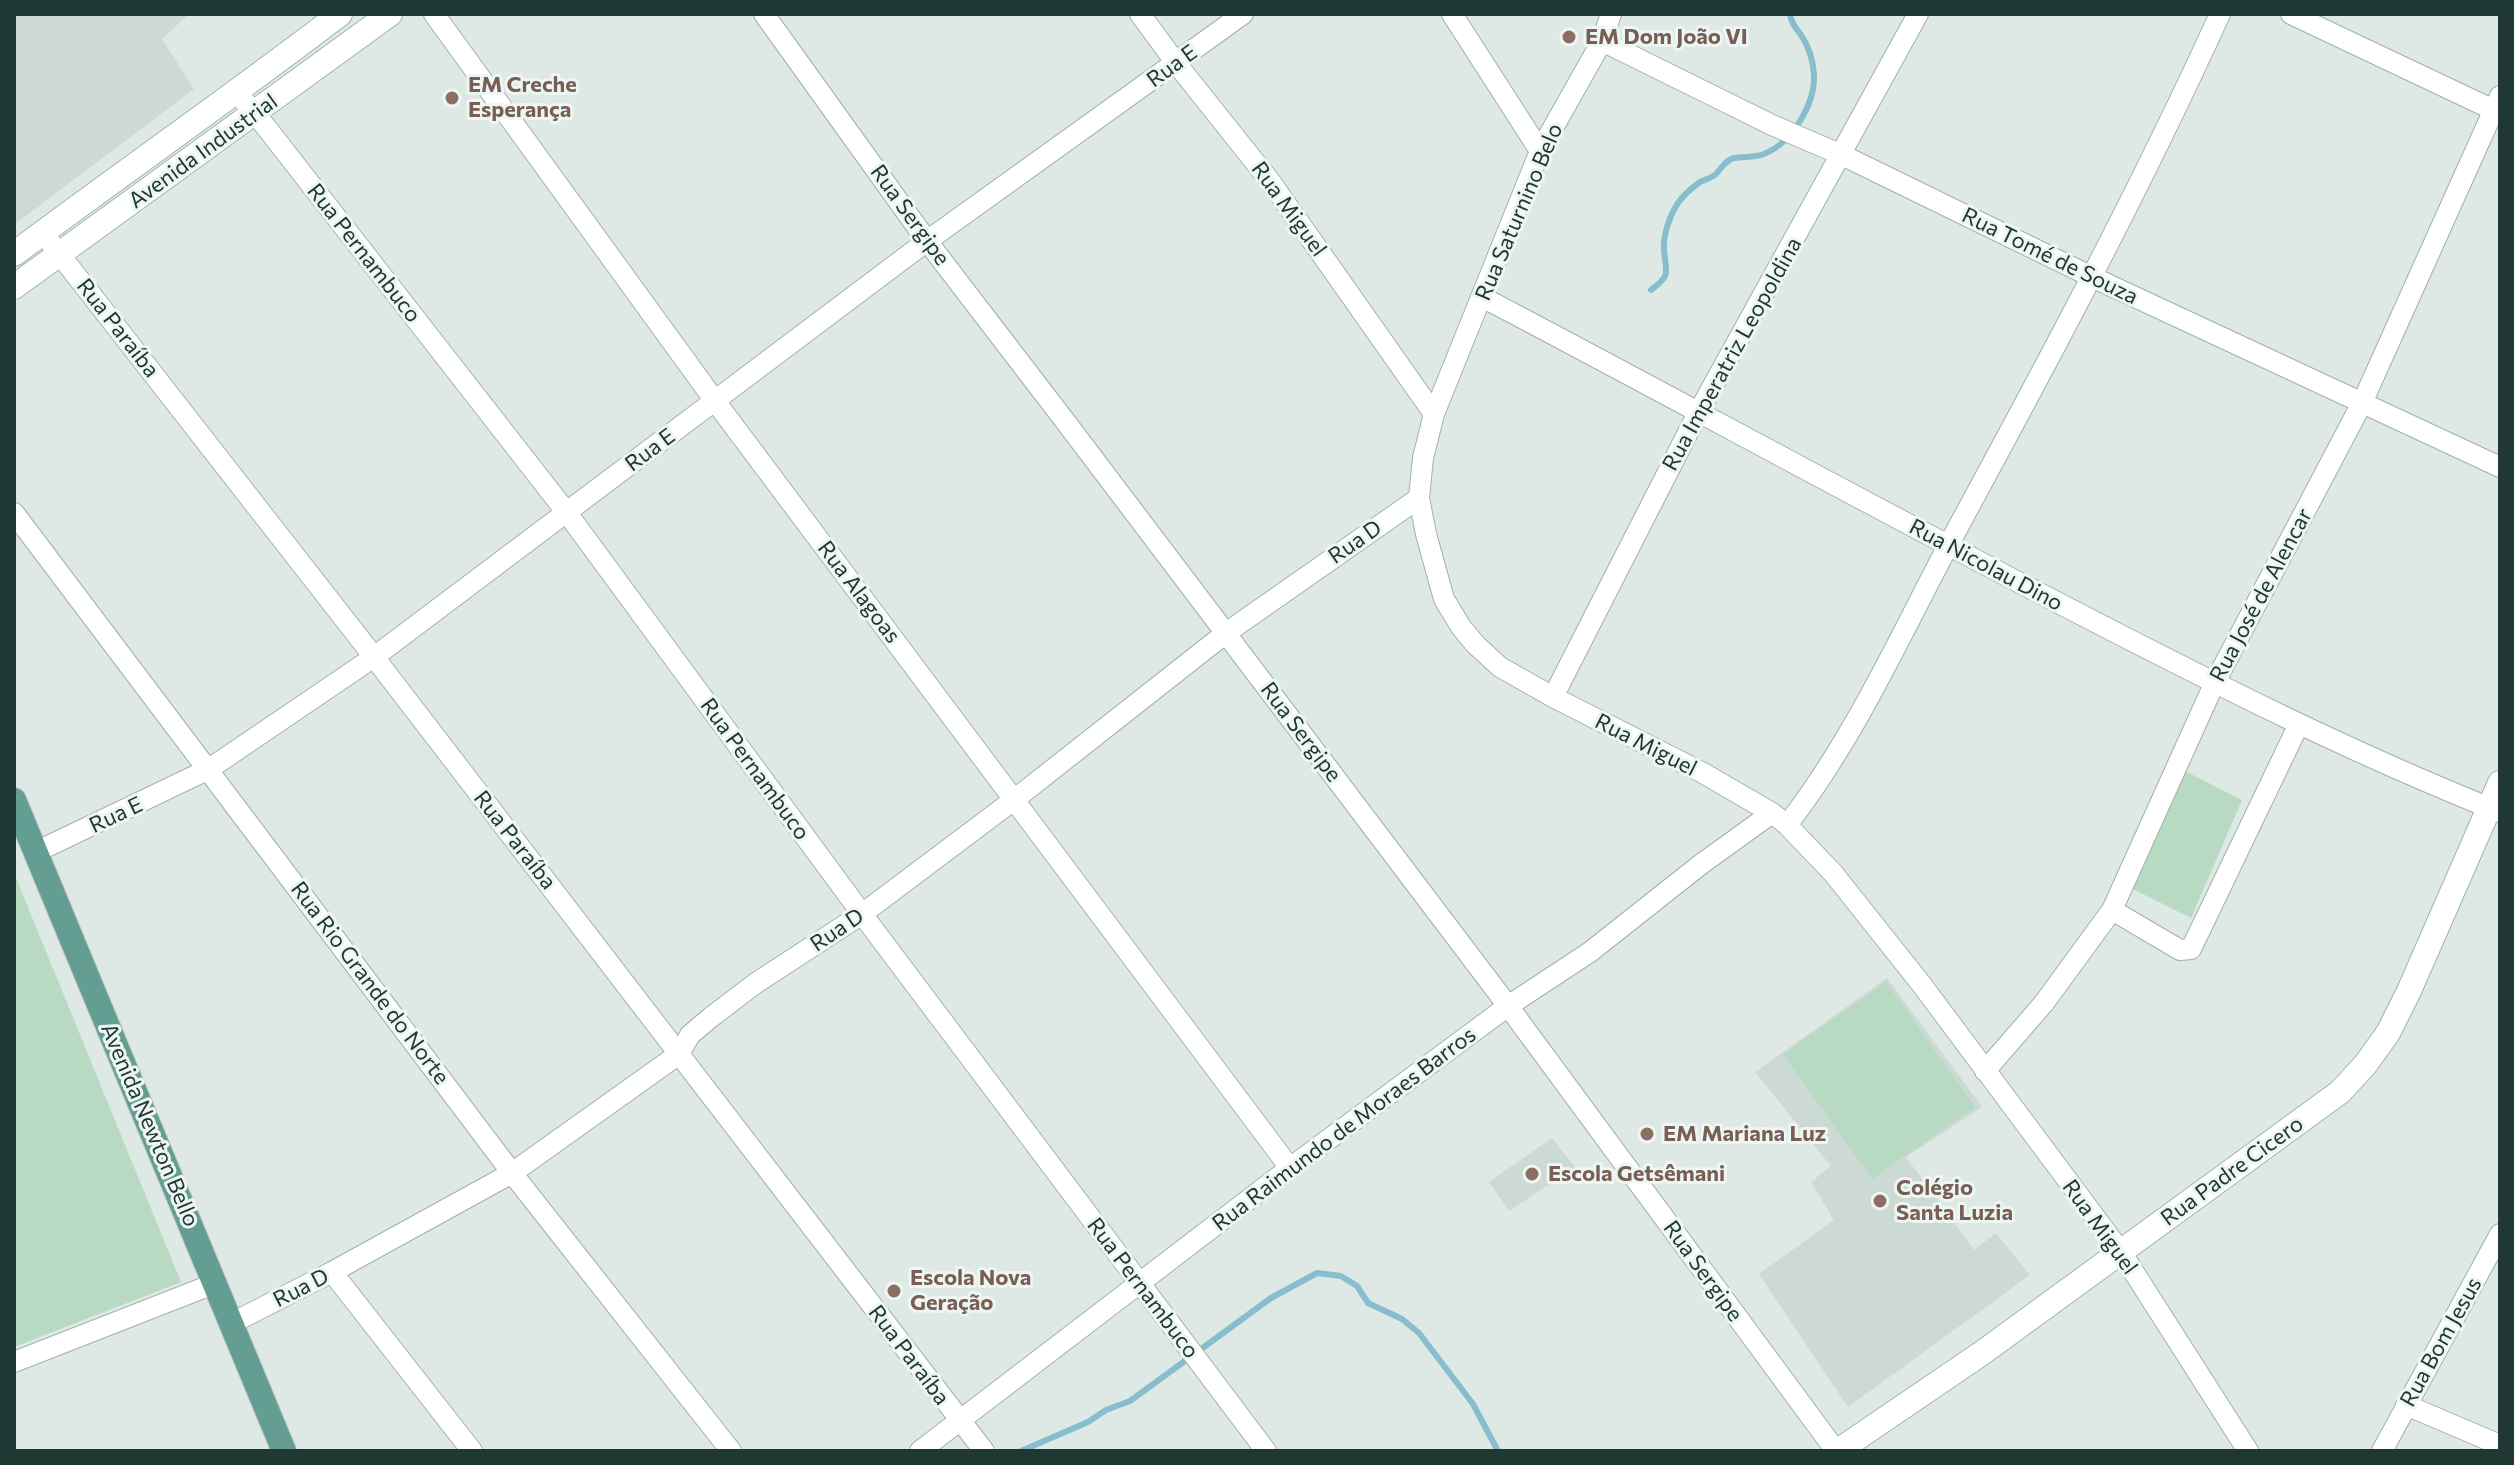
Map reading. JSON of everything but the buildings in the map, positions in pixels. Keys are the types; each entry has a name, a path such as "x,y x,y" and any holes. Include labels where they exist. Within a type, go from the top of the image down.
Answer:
{"main road":[{"name":"Avenida Newton Bello","path":"14,800 284,1451"}],"street":[{"name":"Avenida Industrial","path":"14,254 68,212 237,93 340,14"},
{"name":"Avenida Industrial","path":"14,287 390,14"},
{"name":"Rua Alagoas","path":"434,14 715,401 1290,1168"},
{"name":"Rua Sergipe","path":"764,14 927,241 1508,1006 1837,1451"},
{"name":"Rua Miguel","path":"1140,14 1270,181 1434,414 1423,458 1419,498 1444,599 1461,627 1500,667 1703,773 1779,819 1833,873 1922,985 2121,1252 2248,1451"},
{"name":"Rua E","path":"36,852 209,769 374,657 927,241 1243,14"},
{"path":"1452,14 1540,151"},
{"name":"Rua Saturnino Belo","path":"1434,414 1540,151 1602,41 1611,14"},
{"name":"Rua Imperatriz Leopoldina","path":"1553,697 1699,411 1918,14"},
{"name":"Rua Raimundo de Moraes Barros","path":"920,1451 1508,1006 1590,952 1700,865 1779,819 1812,793 1855,723 2092,277 2220,14"},
{"path":"2291,14 2498,107"},
{"name":"Rua Tomé de Souza","path":"1602,41 2092,277 2500,467"},
{"name":"Rua Pernambuco","path":"237,93 567,513 862,914 1266,1451"},
{"name":"Rua José de Alencar","path":"1985,1071 2044,1003 2112,910 2214,684 2362,403 2498,107"},
{"name":"Rua Paraíba","path":"43,232 374,657 982,1449"},
{"name":"Rua Nicolau Dino","path":"1482,297 1948,547 2214,684 2494,810"},
{"name":"Rua D","path":"232,1323 512,1173 679,1054 690,1035 710,1018 756,983 862,914 1015,799 1226,633 1419,498"},
{"name":"Rua Rio Grande do Norte","path":"14,513 512,1173 731,1451"},
{"path":"2112,910 2180,950 2191,949 2299,724"},
{"name":"Rua Padre Cicero","path":"1837,1451 1982,1353 2340,1092 2388,1033 2494,810 2500,783"},
{"name":"Rua Bom Jesus","path":"2382,1451 2500,1234"},
{"path":"332,1272 472,1451"},
{"path":"14,1362 216,1283"},
{"path":"2406,1405 2500,1445"}],"shaded area":[{"path":"14,14 189,14 162,39 194,89 14,225"},
{"name":"Colégio Santa Luzia","path":"1887,978 1982,1107 1906,1157 1974,1250 1996,1233 2030,1275 1848,1407 1759,1274 1834,1220 1811,1182 1831,1166 1755,1072"},
{"name":"Escola Getsêmani","path":"1552,1138 1575,1167 1509,1211 1489,1182"}],"green space":[{"path":"2185,771 2242,800 2191,918 2127,886"},
{"path":"14,873 181,1282 14,1347"},
{"path":"1886,982 1975,1107 1872,1179 1783,1054"}],"waterway":[{"path":"1651,290 1665,276 1665,238 1680,200 1731,159 1760,155 1774,149 1792,132 1806,110 1813,86 1813,64 1807,45 1790,14"},
{"path":"1021,1451 1130,1401 1271,1298 1317,1273 1341,1276 1357,1286 1368,1303 1402,1319 1419,1333 1473,1404 1498,1451"}],"place":[{"name":"EM Dom João VI","path":"1569,37"},
{"name":"EM Creche Esperança","path":"452,98"},
{"name":"EM Mariana Luz","path":"1647,1134"},
{"name":"Escola Getsêmani","path":"1532,1174"},
{"name":"Colégio Santa Luzia","path":"1880,1201"},
{"name":"Escola Nova Geração","path":"894,1291"}]}
